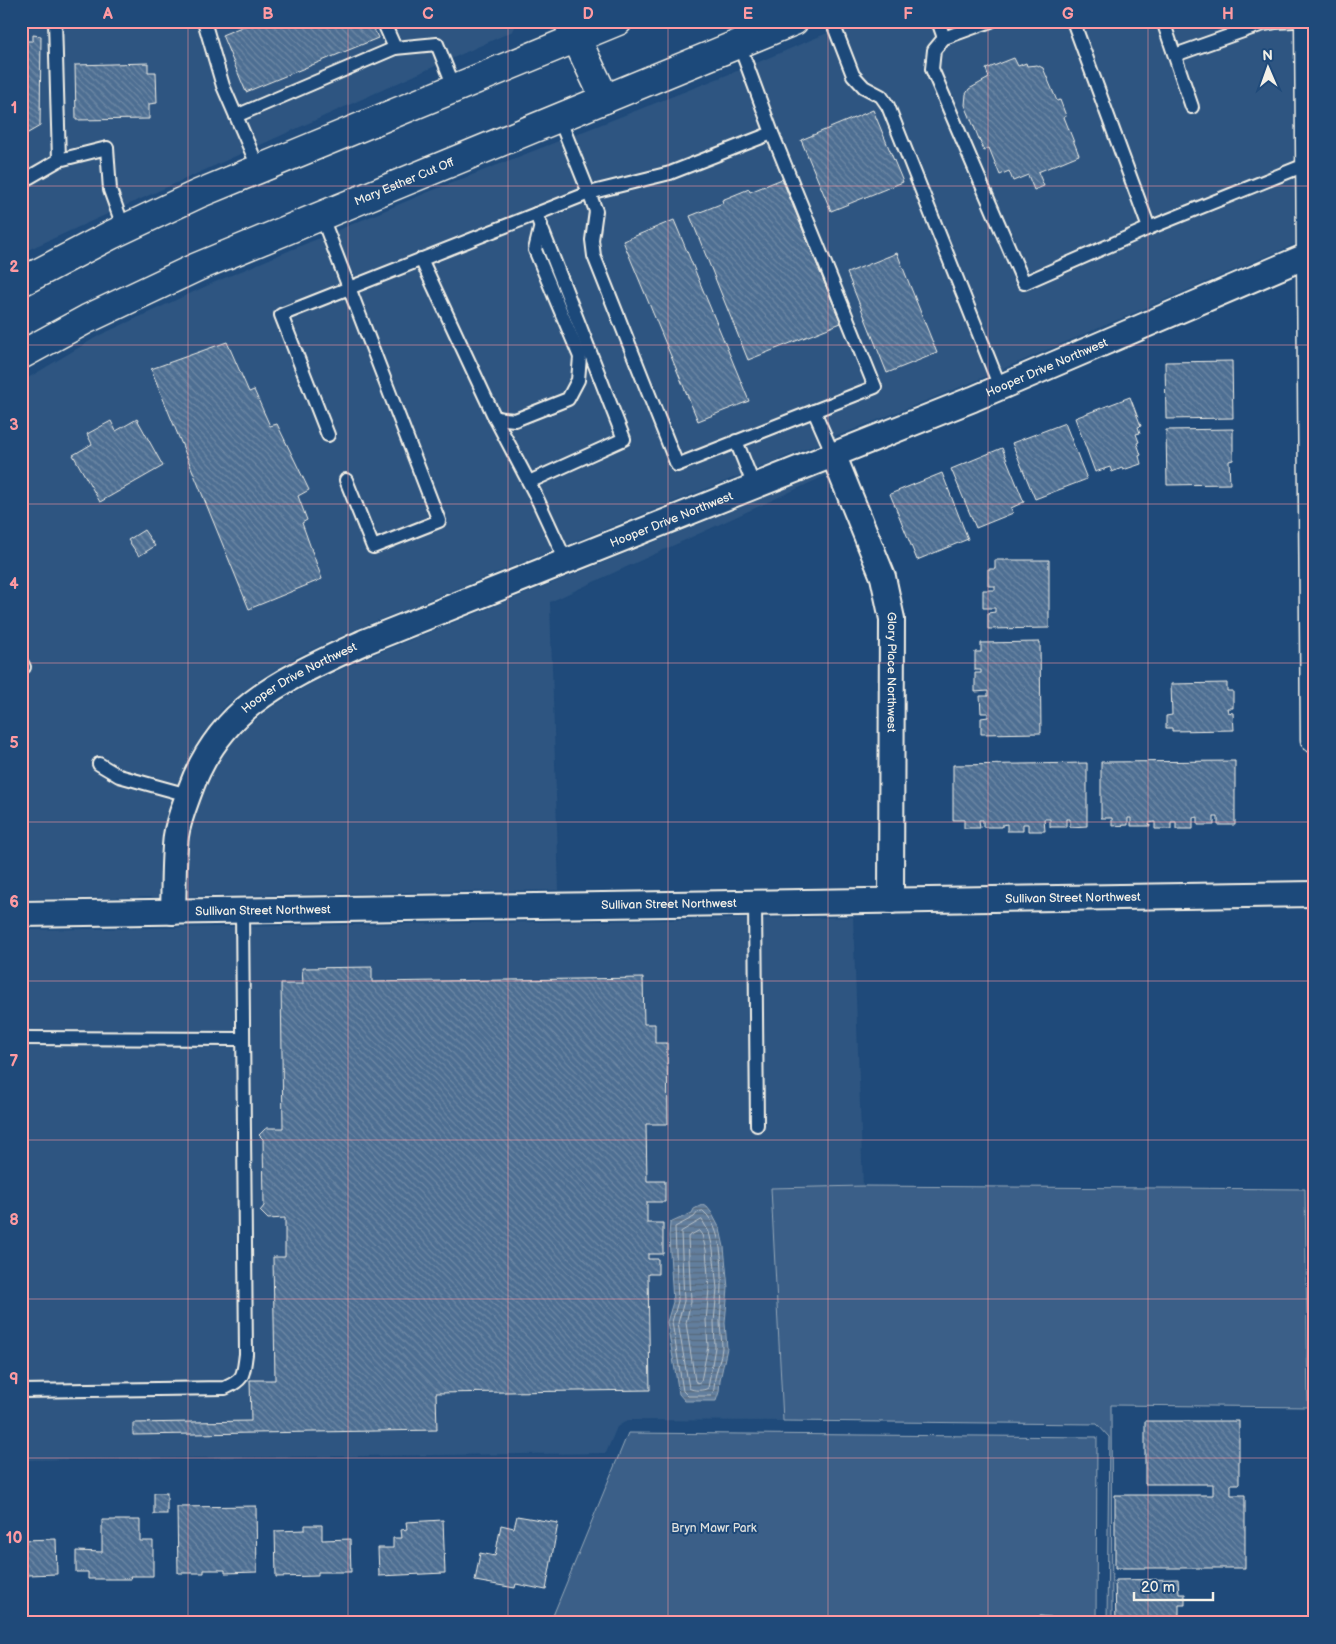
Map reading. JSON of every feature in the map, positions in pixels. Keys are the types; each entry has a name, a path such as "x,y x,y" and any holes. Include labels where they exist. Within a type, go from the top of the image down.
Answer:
{"main road":[{"path":"21,282 124,229 198,194 455,89 572,30 618,21"},
{"name":"Mary Esther Cut Off","path":"21,355 86,319 197,267 794,21"},
{"path":"1309,21 1315,739"},
{"path":"572,30 604,99"}],"street":[{"name":"Hooper Drive Northwest","path":"173,912 176,836 180,816 196,771 212,745 232,720 263,694 304,670 364,642 1000,387 1311,254"},
{"name":"Glory Place Northwest","path":"833,454 883,577 892,619 891,901"},
{"name":"Sullivan Street Northwest","path":"21,914 1315,894"}],"lane":[{"path":"55,21 59,160"},
{"path":"383,21 395,48"},
{"path":"832,21 853,75 864,87 881,96 888,106 1000,387"},
{"path":"938,21 944,38"},
{"path":"991,21 944,38 934,50 932,69 1024,283 1149,228 1310,163"},
{"path":"1073,21 1149,228"},
{"path":"1164,21 1192,107"},
{"path":"1175,55 1260,23 1293,21"},
{"path":"207,22 223,86 259,169"},
{"path":"236,116 395,48 437,44 455,89"},
{"path":"559,118 596,211 592,240 594,256 676,465 875,387 738,44"},
{"path":"328,435 281,315 421,259 539,220 589,194 670,173 772,133"},
{"path":"21,182 59,160 107,148 110,190 124,229"},
{"path":"321,216 439,521 373,547 346,480"},
{"path":"495,418 515,420 568,399 578,380 580,357 535,250 539,220"},
{"path":"529,482 624,439 539,220"},
{"path":"421,259 495,418 529,482 566,561"},
{"path":"814,411 833,454"},
{"path":"736,441 754,486"},
{"path":"99,764 119,776 188,795"},
{"path":"755,903 756,1125"},
{"path":"21,1391 225,1388 237,1383 243,1376 246,1336 242,911"},
{"path":"21,1038 243,1039"}],"shaded area":[{"path":"21,21 518,21 513,31 21,253"},
{"path":"856,21 1296,21 1298,243 968,384 839,434 359,628 298,656 257,681 224,707 202,735 186,763 168,810 163,832 160,897 21,899 21,382 100,335 215,282 426,193 737,71"},
{"path":"826,473 827,475 550,602 559,890 187,896 189,838 208,779 222,755 241,731 270,708 310,684 368,657"},
{"path":"853,917 863,1186 771,1188 783,1421 628,1420 617,1427 606,1453 21,1460 21,930"}],"green space":[{"path":"863,1186 1305,1189 1308,1407 1111,1405 1112,1623 1107,1623 1109,1437 1097,1424 783,1421 771,1188"},
{"name":"Bryn Mawr Park","path":"628,1433 1097,1437 1096,1623 550,1623"}],"water":[{"path":"702,1205 711,1212 720,1229 724,1247 728,1288 725,1323 727,1348 716,1401 685,1401 679,1394 667,1322 673,1302 670,1223 692,1213 694,1209"}],"building":[{"path":"256,21 371,21 378,38 246,92 222,35"},
{"path":"33,35 41,36 40,126 21,137 21,41 33,41"},
{"path":"1014,58 1018,66 1026,63 1027,66 1037,65 1043,68 1057,101 1060,100 1066,116 1064,117 1079,155 1038,172 1044,186 1034,190 1028,175 1013,181 1009,171 1000,175 989,148 984,151 965,105 966,94 969,89 989,78 986,69"},
{"path":"148,63 148,72 156,72 157,103 149,104 149,119 76,120 75,65"},
{"path":"873,110 903,182 831,211 801,140"},
{"path":"782,179 841,323 748,360 690,216 723,203 722,200 749,189 750,192"},
{"path":"674,220 749,401 698,421 623,241"},
{"path":"897,253 937,353 887,373 847,273"},
{"path":"227,342 249,392 254,390 270,426 277,424 309,490 298,496 307,520 302,523 322,579 249,609 151,369"},
{"path":"1232,361 1233,418 1166,419 1165,362"},
{"path":"1130,397 1141,426 1138,427 1140,433 1136,434 1139,442 1137,443 1141,455 1139,456 1141,464 1112,472 1110,467 1095,472 1075,418"},
{"path":"137,419 163,466 100,502 73,455 92,444 87,434 111,421 116,431"},
{"path":"1065,423 1087,479 1035,499 1012,443"},
{"path":"1233,429 1233,460 1229,461 1230,484 1167,485 1166,430"},
{"path":"1002,448 1024,502 1011,508 1013,513 976,528 951,469"},
{"path":"942,473 968,539 917,560 890,494"},
{"path":"144,530 155,546 139,556 128,540"},
{"path":"995,560 1049,560 1049,628 988,629 988,613 995,612 995,608 983,608 983,590 995,590 995,586 988,586 988,569 995,569"},
{"path":"1040,642 1041,733 981,734 981,718 988,717 988,713 981,713 980,696 988,696 988,691 975,692 975,673 981,673 981,670 975,670 975,652 981,652 981,643"},
{"path":"1227,683 1227,691 1233,691 1233,708 1227,708 1228,712 1233,713 1234,730 1172,731 1172,728 1166,728 1166,716 1172,715 1171,684"},
{"path":"1235,761 1235,825 1218,825 1218,817 1214,817 1214,825 1198,825 1198,817 1193,818 1193,829 1176,829 1176,822 1171,822 1171,829 1155,829 1155,822 1149,823 1150,826 1131,826 1131,818 1128,818 1128,825 1112,826 1112,818 1101,818 1101,762"},
{"path":"1087,763 1087,826 1070,827 1070,819 1066,819 1066,827 1050,827 1050,819 1044,819 1045,831 1028,831 1028,824 1023,824 1023,831 1007,831 1007,824 1002,825 1002,827 983,827 983,820 979,820 980,828 964,828 964,820 953,820 953,765"},
{"path":"372,967 372,982 643,978 644,1024 655,1024 655,1043 667,1043 668,1124 646,1124 647,1181 665,1181 665,1202 647,1202 647,1223 663,1223 663,1254 648,1254 648,1259 658,1259 658,1274 648,1274 650,1390 436,1393 437,1430 133,1435 133,1423 251,1421 250,1380 275,1380 273,1257 285,1257 285,1218 268,1219 260,1211 264,1206 263,1139 259,1135 266,1128 283,1128 281,984 303,984 302,968"},
{"path":"1145,1421 1239,1421 1239,1484 1231,1484 1231,1495 1245,1495 1245,1568 1115,1568 1115,1495 1213,1495 1213,1484 1145,1484"},
{"path":"154,1493 167,1493 167,1514 154,1514"},
{"path":"256,1506 257,1572 225,1573 225,1570 204,1570 204,1573 178,1573 177,1507"},
{"path":"517,1516 558,1523 546,1590 516,1584 515,1588 475,1581 480,1553 495,1556 501,1525 514,1528"},
{"path":"102,1520 140,1520 140,1541 153,1541 153,1576 130,1576 131,1579 88,1579 88,1572 76,1572 76,1551 102,1552"},
{"path":"443,1520 445,1573 379,1576 378,1548 393,1548 393,1538 402,1538 401,1530 407,1529 406,1522"},
{"path":"305,1525 322,1525 322,1540 350,1539 351,1572 318,1572 318,1576 276,1577 275,1531 305,1530"},
{"path":"56,1539 57,1574 21,1577 21,1540"},
{"path":"1178,1579 1179,1594 1185,1594 1185,1605 1179,1605 1179,1623 1116,1623 1115,1580"},
{"path":"1039,1616 1051,1617 1051,1623 1038,1623"}]}
